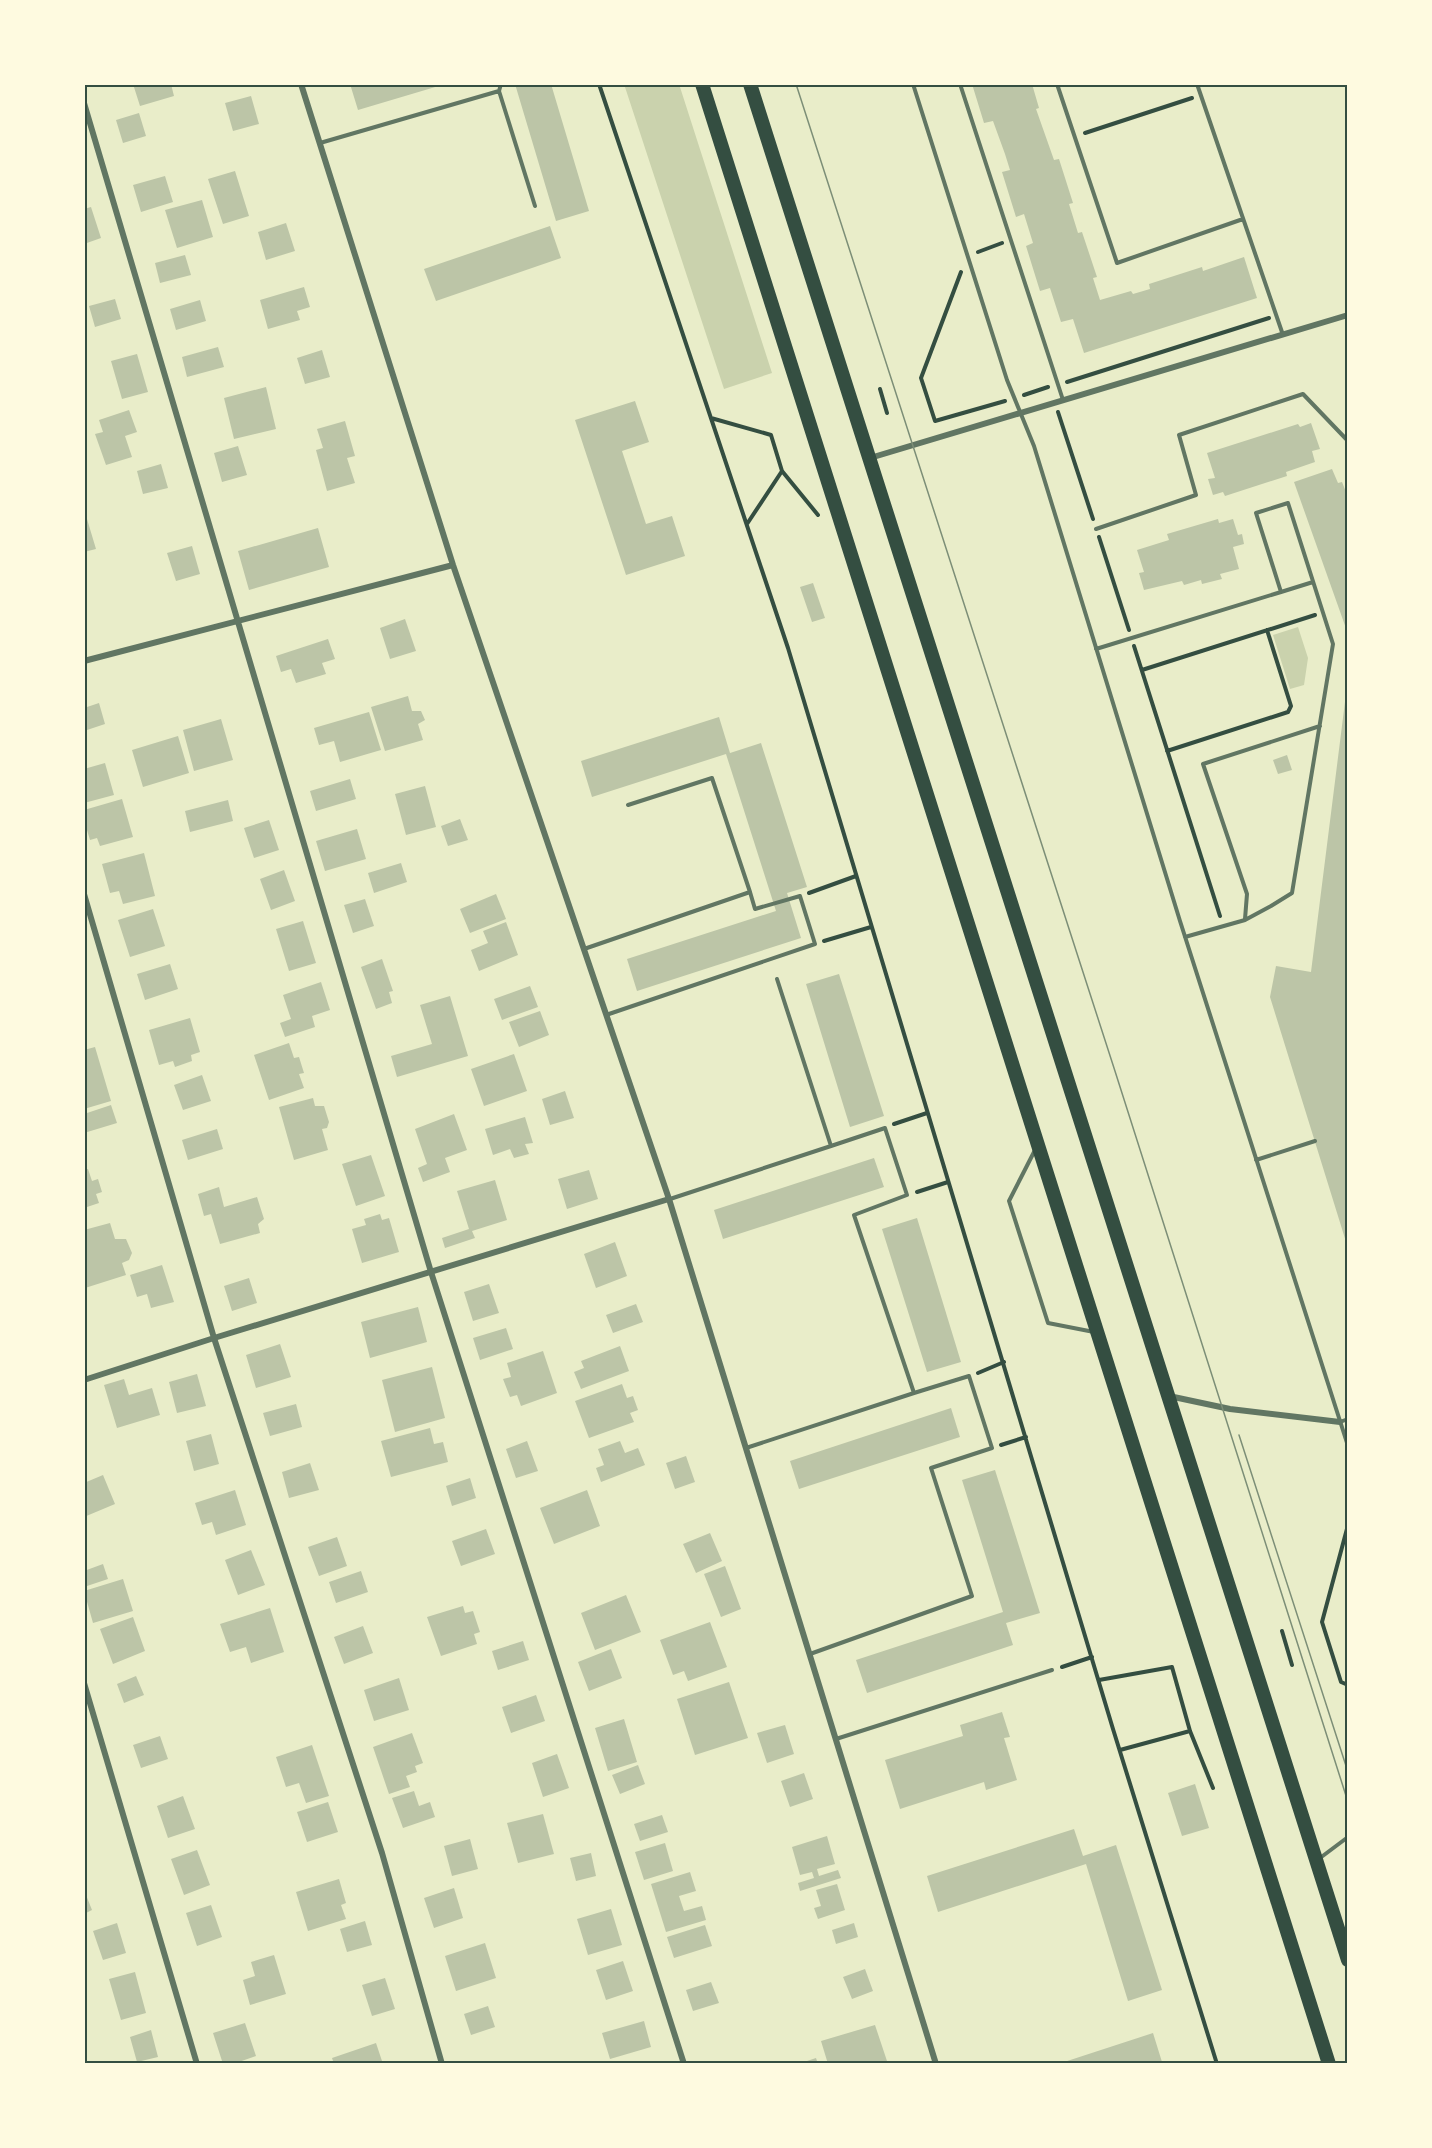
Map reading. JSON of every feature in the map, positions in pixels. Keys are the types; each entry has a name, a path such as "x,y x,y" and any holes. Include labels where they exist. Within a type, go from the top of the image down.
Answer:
{"highway":[{"path":"702,84 1329,2064"},
{"path":"750,84 1348,1960"}],"street":[{"path":"301,84 453,565 669,1199 936,2064"},
{"path":"84,103 431,1272 684,2064"},
{"path":"870,458 1348,315"},
{"path":"84,661 453,565"},
{"path":"84,894 213,1338 382,1853 442,2064"},
{"path":"84,1380 213,1338 669,1199"},
{"path":"1168,1395 1230,1408 1340,1422"},
{"path":"84,1683 197,2064"}],"lane":[{"path":"501,84 499,91 535,206"},
{"path":"913,84 1014,398 1034,446 1185,937 1348,1446"},
{"path":"960,84 1063,400"},
{"path":"1057,84 1117,263 1243,219"},
{"path":"1197,84 1283,334"},
{"path":"320,144 499,91"},
{"path":"1096,529 1196,495 1179,435 1302,394 1348,441"},
{"path":"1185,937 1245,920 1292,893 1333,644 1288,503 1256,513 1281,592"},
{"path":"1096,649 1313,582"},
{"path":"1245,920 1247,894 1203,764 1320,726"},
{"path":"606,1015 815,944 800,896 755,909 712,778 628,804"},
{"path":"584,949 750,892"},
{"path":"777,979 831,1146"},
{"path":"669,1199 885,1128 907,1195 854,1215 914,1393"},
{"path":"1256,1160 1315,1141"},
{"path":"1038,1144 1009,1201 1012,1212 1048,1323 1098,1333"},
{"path":"746,1448 969,1376 992,1448 931,1468 972,1596 810,1654"},
{"path":"1340,1422 1348,1419"},
{"path":"836,1739 1052,1670"},
{"path":"1317,1860 1348,1837"}],"path":[{"path":"599,84 788,648 1217,2064"},
{"path":"1075,136 1201,95"},
{"path":"1011,240 968,256 921,378 934,422 1276,316"},
{"path":"880,389 887,413"},
{"path":"1055,403 1223,926"},
{"path":"711,418 771,435 782,471 818,515"},
{"path":"747,524 782,471"},
{"path":"1142,670 1323,612"},
{"path":"1167,751 1288,712 1291,706 1267,630"},
{"path":"800,896 856,876"},
{"path":"815,944 871,927"},
{"path":"885,1128 927,1113"},
{"path":"907,1195 948,1182"},
{"path":"969,1376 1004,1362"},
{"path":"992,1448 1026,1437"},
{"path":"1348,1525 1322,1622 1341,1682 1348,1685"},
{"path":"1282,1631 1292,1665"},
{"path":"1052,1670 1092,1657"},
{"path":"1099,1680 1172,1666 1190,1731 1213,1788"},
{"path":"1120,1750 1190,1731"}],"green space":[{"path":"624,84 679,84 772,373 724,389"},
{"path":"1298,627 1308,658 1304,685 1290,689 1273,635"}],"building":[{"path":"133,84 171,84 174,96 140,106"},
{"path":"350,84 442,84 442,85 358,110"},
{"path":"515,84 551,84 589,211 556,221"},
{"path":"972,84 1032,84 1039,108 1036,109 1054,160 1059,159 1073,203 1069,204 1078,233 1082,232 1097,277 1093,278 1100,300 1131,291 1133,294 1150,289 1149,284 1202,267 1203,271 1244,257 1257,298 1084,353 1073,319 1061,322 1050,288 1040,291 1026,246 1033,243 1024,214 1016,217 1002,172 1010,170 1005,154 993,121 984,123"},
{"path":"251,96 259,124 233,131 225,103"},
{"path":"139,113 146,136 123,143 116,120"},
{"path":"235,171 249,216 223,224 208,179"},
{"path":"165,176 173,202 141,212 133,185"},
{"path":"202,200 213,237 177,248 165,210"},
{"path":"91,207 101,238 84,244 84,209"},
{"path":"286,223 295,251 266,260 258,232"},
{"path":"550,226 561,258 436,301 424,269"},
{"path":"185,255 191,275 160,283 155,263"},
{"path":"304,287 310,307 297,311 300,320 268,329 260,300"},
{"path":"115,299 121,319 95,327 89,306"},
{"path":"200,300 206,321 176,330 170,309"},
{"path":"218,347 224,367 187,377 182,357"},
{"path":"322,350 330,377 305,384 297,358"},
{"path":"137,354 148,392 122,399 111,361"},
{"path":"266,387 276,429 234,439 224,398"},
{"path":"635,401 649,442 622,451 646,524 672,516 685,556 626,575 575,420"},
{"path":"129,410 137,432 125,436 132,457 106,465 95,434 103,432 99,420"},
{"path":"345,421 355,456 347,458 355,483 327,491 316,450 323,448 317,429"},
{"path":"1311,423 1320,449 1312,451 1315,462 1286,472 1287,476 1225,496 1223,492 1213,495 1208,479 1215,478 1207,453 1298,424 1300,427"},
{"path":"238,446 247,475 222,482 214,453"},
{"path":"161,464 168,488 143,494 137,471"},
{"path":"1332,469 1338,483 1342,482 1348,497 1346,505 1348,512 1348,634 1294,482"},
{"path":"84,509 96,549 84,552"},
{"path":"1218,519 1219,523 1233,519 1238,535 1242,534 1244,544 1233,547 1239,569 1220,574 1222,579 1202,584 1201,580 1184,585 1182,581 1144,590 1139,573 1144,572 1137,550 1169,540 1167,534"},
{"path":"318,528 329,567 249,590 238,551"},
{"path":"192,546 200,574 176,581 167,553"},
{"path":"813,583 825,618 812,622 800,587"},
{"path":"405,619 416,651 390,659 380,628"},
{"path":"328,639 335,659 322,663 326,674 296,683 291,669 281,672 276,656"},
{"path":"1347,686 1348,973 1345,997 1348,997 1347,1245 1270,997 1276,966 1311,972"},
{"path":"408,696 412,711 421,711 425,720 418,724 423,740 385,751 371,707"},
{"path":"99,703 105,724 84,731 84,708"},
{"path":"369,712 381,750 340,762 334,741 319,745 314,728"},
{"path":"719,717 730,753 761,743 807,887 787,893 801,938 637,991 627,959 776,911 726,754 592,797 581,761"},
{"path":"221,719 233,760 194,771 183,730"},
{"path":"178,736 189,773 143,787 132,750"},
{"path":"1287,755 1292,770 1278,774 1273,760"},
{"path":"105,763 114,795 84,803 84,769"},
{"path":"350,779 356,799 316,811 310,791"},
{"path":"425,786 436,827 406,835 395,794"},
{"path":"122,799 133,837 100,846 97,838 90,840 84,820 84,810"},
{"path":"228,800 233,821 190,832 185,811"},
{"path":"460,819 468,840 448,846 441,826"},
{"path":"269,820 279,850 254,858 244,828"},
{"path":"357,829 366,859 325,871 316,841"},
{"path":"144,853 155,896 123,904 119,891 110,893 102,864"},
{"path":"401,863 407,882 374,893 368,873"},
{"path":"284,870 295,901 271,910 260,879"},
{"path":"496,894 506,919 470,933 460,909"},
{"path":"365,899 374,926 353,933 344,905"},
{"path":"153,909 165,946 130,957 118,920"},
{"path":"303,921 316,963 289,971 276,929"},
{"path":"506,922 518,955 479,971 471,950 488,943 483,931"},
{"path":"382,959 393,991 389,992 392,1003 376,1009 361,967"},
{"path":"170,964 178,989 145,1000 137,974"},
{"path":"839,974 884,1116 850,1127 806,984"},
{"path":"321,982 330,1010 312,1016 315,1027 285,1037 280,1023 291,1019 283,995"},
{"path":"530,986 538,1007 502,1020 494,999"},
{"path":"450,996 468,1056 397,1077 391,1056 432,1044 420,1005"},
{"path":"540,1011 549,1035 519,1047 509,1022"},
{"path":"190,1018 200,1052 191,1055 192,1061 175,1067 173,1061 159,1065 149,1030"},
{"path":"289,1043 294,1058 299,1057 304,1073 299,1074 304,1088 269,1100 254,1055"},
{"path":"95,1047 111,1101 84,1109 84,1050"},
{"path":"514,1054 527,1091 484,1106 471,1069"},
{"path":"202,1075 211,1101 183,1110 174,1085"},
{"path":"565,1091 574,1118 550,1125 542,1099"},
{"path":"313,1098 315,1106 324,1106 329,1122 327,1128 322,1129 328,1150 294,1160 279,1107"},
{"path":"111,1105 117,1123 84,1133 84,1114"},
{"path":"454,1114 467,1150 445,1158 450,1172 423,1182 418,1168 427,1164 415,1129"},
{"path":"525,1117 533,1143 525,1144 529,1154 514,1158 510,1149 493,1155 485,1129"},
{"path":"217,1129 223,1149 188,1160 182,1140"},
{"path":"371,1155 385,1196 356,1206 342,1164"},
{"path":"874,1158 884,1187 723,1239 714,1210"},
{"path":"88,1169 92,1181 98,1179 102,1192 96,1194 99,1203 84,1208 84,1170"},
{"path":"589,1170 598,1199 567,1209 558,1179"},
{"path":"495,1180 507,1220 472,1231 475,1238 445,1248 442,1238 469,1229 457,1191"},
{"path":"219,1187 224,1207 257,1197 264,1219 258,1224 260,1233 220,1244 211,1214 204,1216 198,1194"},
{"path":"380,1214 382,1220 389,1218 399,1252 362,1263 352,1229 366,1225 364,1219"},
{"path":"917,1218 961,1362 927,1372 882,1229"},
{"path":"110,1223 115,1239 126,1239 132,1253 129,1260 122,1263 126,1275 85,1288 84,1230"},
{"path":"615,1242 627,1276 596,1288 584,1254"},
{"path":"162,1265 174,1302 151,1308 147,1294 137,1297 130,1275"},
{"path":"249,1278 257,1303 232,1311 224,1286"},
{"path":"489,1284 499,1313 473,1321 464,1292"},
{"path":"636,1304 643,1322 613,1333 606,1315"},
{"path":"418,1307 427,1342 370,1358 361,1322"},
{"path":"506,1328 513,1349 480,1360 473,1338"},
{"path":"280,1344 291,1377 256,1388 246,1355"},
{"path":"620,1346 629,1371 581,1389 574,1372 584,1368 581,1361"},
{"path":"543,1351 557,1393 521,1406 517,1395 510,1397 503,1379 511,1377 507,1363"},
{"path":"432,1367 445,1418 395,1432 382,1380"},
{"path":"197,1374 206,1406 177,1413 169,1382"},
{"path":"124,1379 129,1395 152,1388 160,1415 117,1428 104,1385"},
{"path":"622,1384 627,1398 633,1396 638,1410 630,1413 634,1422 589,1438 575,1401"},
{"path":"296,1404 302,1427 270,1436 263,1413"},
{"path":"951,1408 960,1437 799,1489 790,1461"},
{"path":"430,1428 434,1444 443,1442 448,1462 391,1477 381,1441"},
{"path":"211,1434 219,1464 194,1471 186,1441"},
{"path":"527,1441 538,1471 516,1478 506,1449"},
{"path":"620,1441 625,1453 638,1448 645,1465 601,1482 596,1468 604,1465 598,1449"},
{"path":"686,1456 695,1482 675,1489 666,1463"},
{"path":"310,1463 319,1490 289,1498 282,1472"},
{"path":"995,1470 1040,1613 1006,1623 1013,1645 867,1693 856,1660 1003,1612 962,1480"},
{"path":"103,1475 115,1504 84,1517 84,1483"},
{"path":"470,1478 476,1498 452,1506 446,1486"},
{"path":"235,1490 246,1525 216,1535 212,1522 202,1525 195,1503"},
{"path":"587,1490 600,1526 554,1544 540,1508"},
{"path":"486,1529 495,1554 461,1566 452,1541"},
{"path":"710,1533 722,1561 696,1573 683,1544"},
{"path":"337,1537 347,1566 319,1576 308,1547"},
{"path":"251,1550 265,1585 238,1595 225,1560"},
{"path":"103,1564 108,1579 84,1587 84,1571"},
{"path":"725,1566 741,1609 721,1617 704,1574"},
{"path":"361,1571 368,1592 336,1603 329,1582"},
{"path":"123,1579 133,1611 93,1623 84,1591"},
{"path":"626,1595 641,1632 595,1650 581,1613"},
{"path":"463,1606 465,1613 473,1611 480,1632 474,1634 477,1644 441,1656 427,1617"},
{"path":"270,1608 284,1652 251,1663 246,1647 230,1652 220,1624"},
{"path":"133,1617 145,1651 113,1664 100,1629"},
{"path":"710,1622 727,1667 688,1681 684,1671 673,1675 660,1640"},
{"path":"363,1626 373,1653 344,1664 334,1637"},
{"path":"523,1641 529,1660 498,1670 492,1651"},
{"path":"611,1649 622,1678 589,1691 578,1662"},
{"path":"136,1676 144,1695 124,1703 117,1684"},
{"path":"399,1678 409,1710 374,1721 364,1690"},
{"path":"729,1682 748,1738 695,1755 677,1699"},
{"path":"536,1695 545,1721 511,1733 502,1707"},
{"path":"1002,1712 1010,1737 1004,1738 1017,1780 986,1790 984,1782 900,1809 885,1760 963,1736 960,1725"},
{"path":"624,1719 637,1762 608,1771 595,1728"},
{"path":"785,1725 794,1754 767,1763 757,1733"},
{"path":"412,1733 423,1763 415,1766 417,1772 406,1776 410,1787 389,1794 373,1747"},
{"path":"160,1736 168,1759 141,1768 133,1745"},
{"path":"312,1745 329,1796 306,1803 299,1783 286,1787 276,1757"},
{"path":"557,1754 569,1788 543,1797 532,1763"},
{"path":"638,1765 645,1784 620,1794 612,1775"},
{"path":"804,1773 813,1799 790,1807 781,1781"},
{"path":"1195,1784 1209,1828 1182,1836 1168,1793"},
{"path":"414,1791 419,1806 430,1802 435,1817 403,1828 392,1798"},
{"path":"183,1796 195,1829 168,1838 157,1806"},
{"path":"328,1802 338,1832 307,1842 297,1812"},
{"path":"543,1814 554,1854 518,1863 507,1823"},
{"path":"662,1815 668,1832 640,1841 634,1824"},
{"path":"1074,1829 1083,1856 1116,1845 1162,1990 1128,2001 1086,1864 938,1912 927,1876"},
{"path":"827,1836 835,1864 817,1869 819,1876 838,1870 841,1878 800,1891 798,1883 814,1878 812,1872 800,1875 792,1847"},
{"path":"470,1839 478,1869 452,1876 444,1846"},
{"path":"665,1843 673,1871 644,1880 635,1852"},
{"path":"197,1850 210,1885 184,1895 171,1859"},
{"path":"591,1853 596,1876 576,1881 570,1858"},
{"path":"690,1872 696,1891 679,1896 684,1911 702,1906 706,1920 666,1932 651,1884"},
{"path":"339,1879 346,1903 341,1905 346,1919 308,1931 296,1892"},
{"path":"837,1884 845,1910 818,1919 814,1908 821,1906 816,1890"},
{"path":"454,1888 463,1918 434,1928 424,1898"},
{"path":"84,1890 92,1910 84,1914"},
{"path":"211,1905 222,1937 197,1946 186,1913"},
{"path":"611,1909 622,1945 588,1955 577,1919"},
{"path":"365,1921 372,1945 347,1952 340,1929"},
{"path":"117,1923 126,1953 103,1960 93,1931"},
{"path":"854,1923 858,1937 836,1944 832,1930"},
{"path":"705,1925 712,1946 674,1958 667,1937"},
{"path":"485,1943 496,1978 456,1991 445,1956"},
{"path":"274,1955 286,1994 250,2005 243,1980 255,1976 251,1962"},
{"path":"623,1961 633,1991 606,2000 596,1970"},
{"path":"865,1969 873,1991 852,1999 843,1977"},
{"path":"135,1972 146,2013 121,2020 109,1979"},
{"path":"385,1978 395,2009 372,2016 362,1985"},
{"path":"711,1982 719,2003 693,2011 686,1990"},
{"path":"488,2006 495,2027 471,2035 464,2014"},
{"path":"644,2021 651,2047 610,2059 602,2033"},
{"path":"245,2023 256,2056 233,2064 223,2064 213,2033"},
{"path":"875,2025 888,2064 828,2064 821,2041"},
{"path":"151,2030 158,2057 137,2062 130,2037"},
{"path":"1153,2033 1162,2062 1155,2064 1058,2064"},
{"path":"376,2043 383,2064 334,2064 332,2058"},
{"path":"816,2058 818,2064 798,2064"}],"tram line":[{"path":"796,84 1348,1802"},
{"path":"1239,1435 1348,1772"}]}
